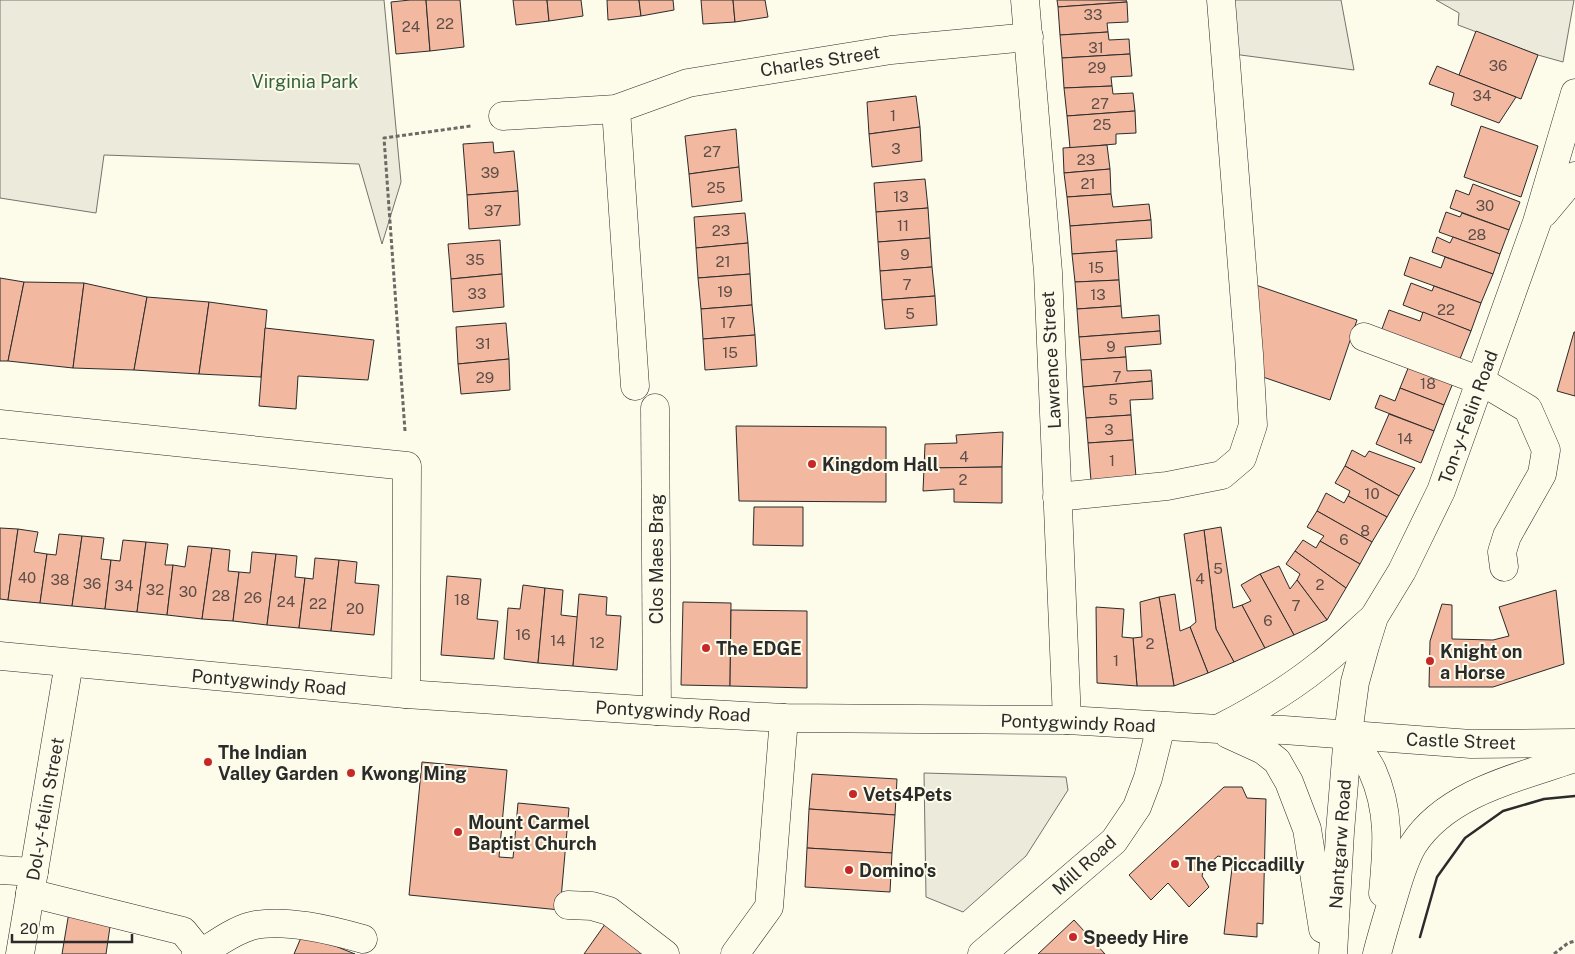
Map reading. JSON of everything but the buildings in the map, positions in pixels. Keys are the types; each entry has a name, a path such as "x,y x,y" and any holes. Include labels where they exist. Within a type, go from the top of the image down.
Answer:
{"main road":[{"name":"Lawrence Street","path":"1025,0 1048,272 1067,720"},
{"path":"1058,497 1167,486 1222,475 1242,458 1252,425 1252,407 1221,0"},
{"name":"Charles Street","path":"503,116 616,109 688,83 891,50 1029,37"},
{"name":"Ton-y-Felin Road","path":"1348,734 1355,682 1374,617 1402,571 1441,492 1536,222 1575,93"},
{"path":"616,109 635,386"},
{"path":"1536,222 1575,176"},
{"path":"1364,337 1480,381 1528,410 1546,450 1542,474 1507,536 1502,552 1504,567"},
{"name":"Clos Maes Brag","path":"655,408 657,711"},
{"path":"0,424 408,466 406,694"},
{"path":"1218,730 1254,710 1322,664 1374,617"},
{"name":"Pontygwindy Road","path":"0,656 406,694 657,711 784,718 1067,720 1218,730 1284,730 1348,734"},
{"name":"Dol-y-felin Street","path":"20,954 69,663"},
{"path":"735,954 770,907 784,718"},
{"name":"Mill Road","path":"982,954 1114,841 1138,807 1148,778 1161,726"},
{"path":"1218,730 1263,750 1277,761 1290,782 1299,803 1311,845 1327,954"},
{"path":"1348,734 1371,769 1384,802 1387,831 1386,864 1378,949"},
{"name":"Castle Street","path":"1348,734 1472,744 1575,742"},
{"name":"Nantgarw Road","path":"1333,954 1348,734"},
{"path":"1378,949 1403,865 1413,845 1429,825 1448,809 1474,793 1575,758"},
{"path":"0,870 32,883 183,932 196,947 196,954"},
{"path":"568,905 592,906 609,911 665,954"},
{"path":"200,954 227,937 251,926 273,924 324,928 363,939"}],"path":[{"path":"408,466 384,138 468,127 503,116"},
{"path":"1554,954 1568,943 1575,941"}],"green space":[{"name":"Virginia Park","path":"0,0 384,0 401,182 382,244 359,164 104,155 96,213 0,198"},
{"path":"1229,0 1341,0 1354,70 1233,54"},
{"path":"1436,0 1574,0 1563,62 1538,55 1458,25 1459,13"}],"shaded area":[{"path":"924,773 1066,777 1068,790 1026,856 963,912 926,897"}],"wall":[{"path":"1420,937 1437,877 1465,838 1503,811 1544,799 1575,796"}],"place":[{"name":"Kingdom Hall","path":"812,464"},
{"name":"The EDGE","path":"706,648"},
{"name":"Knight on a Horse","path":"1430,661"},
{"name":"The Indian Valley Garden","path":"208,762"},
{"name":"Kwong Ming","path":"351,773"},
{"name":"Vets4Pets","path":"853,794"},
{"name":"Mount Carmel Baptist Church","path":"458,832"},
{"name":"The Piccadilly","path":"1175,864"},
{"name":"Domino's","path":"849,870"},
{"name":"Speedy Hire","path":"1073,937"}]}
